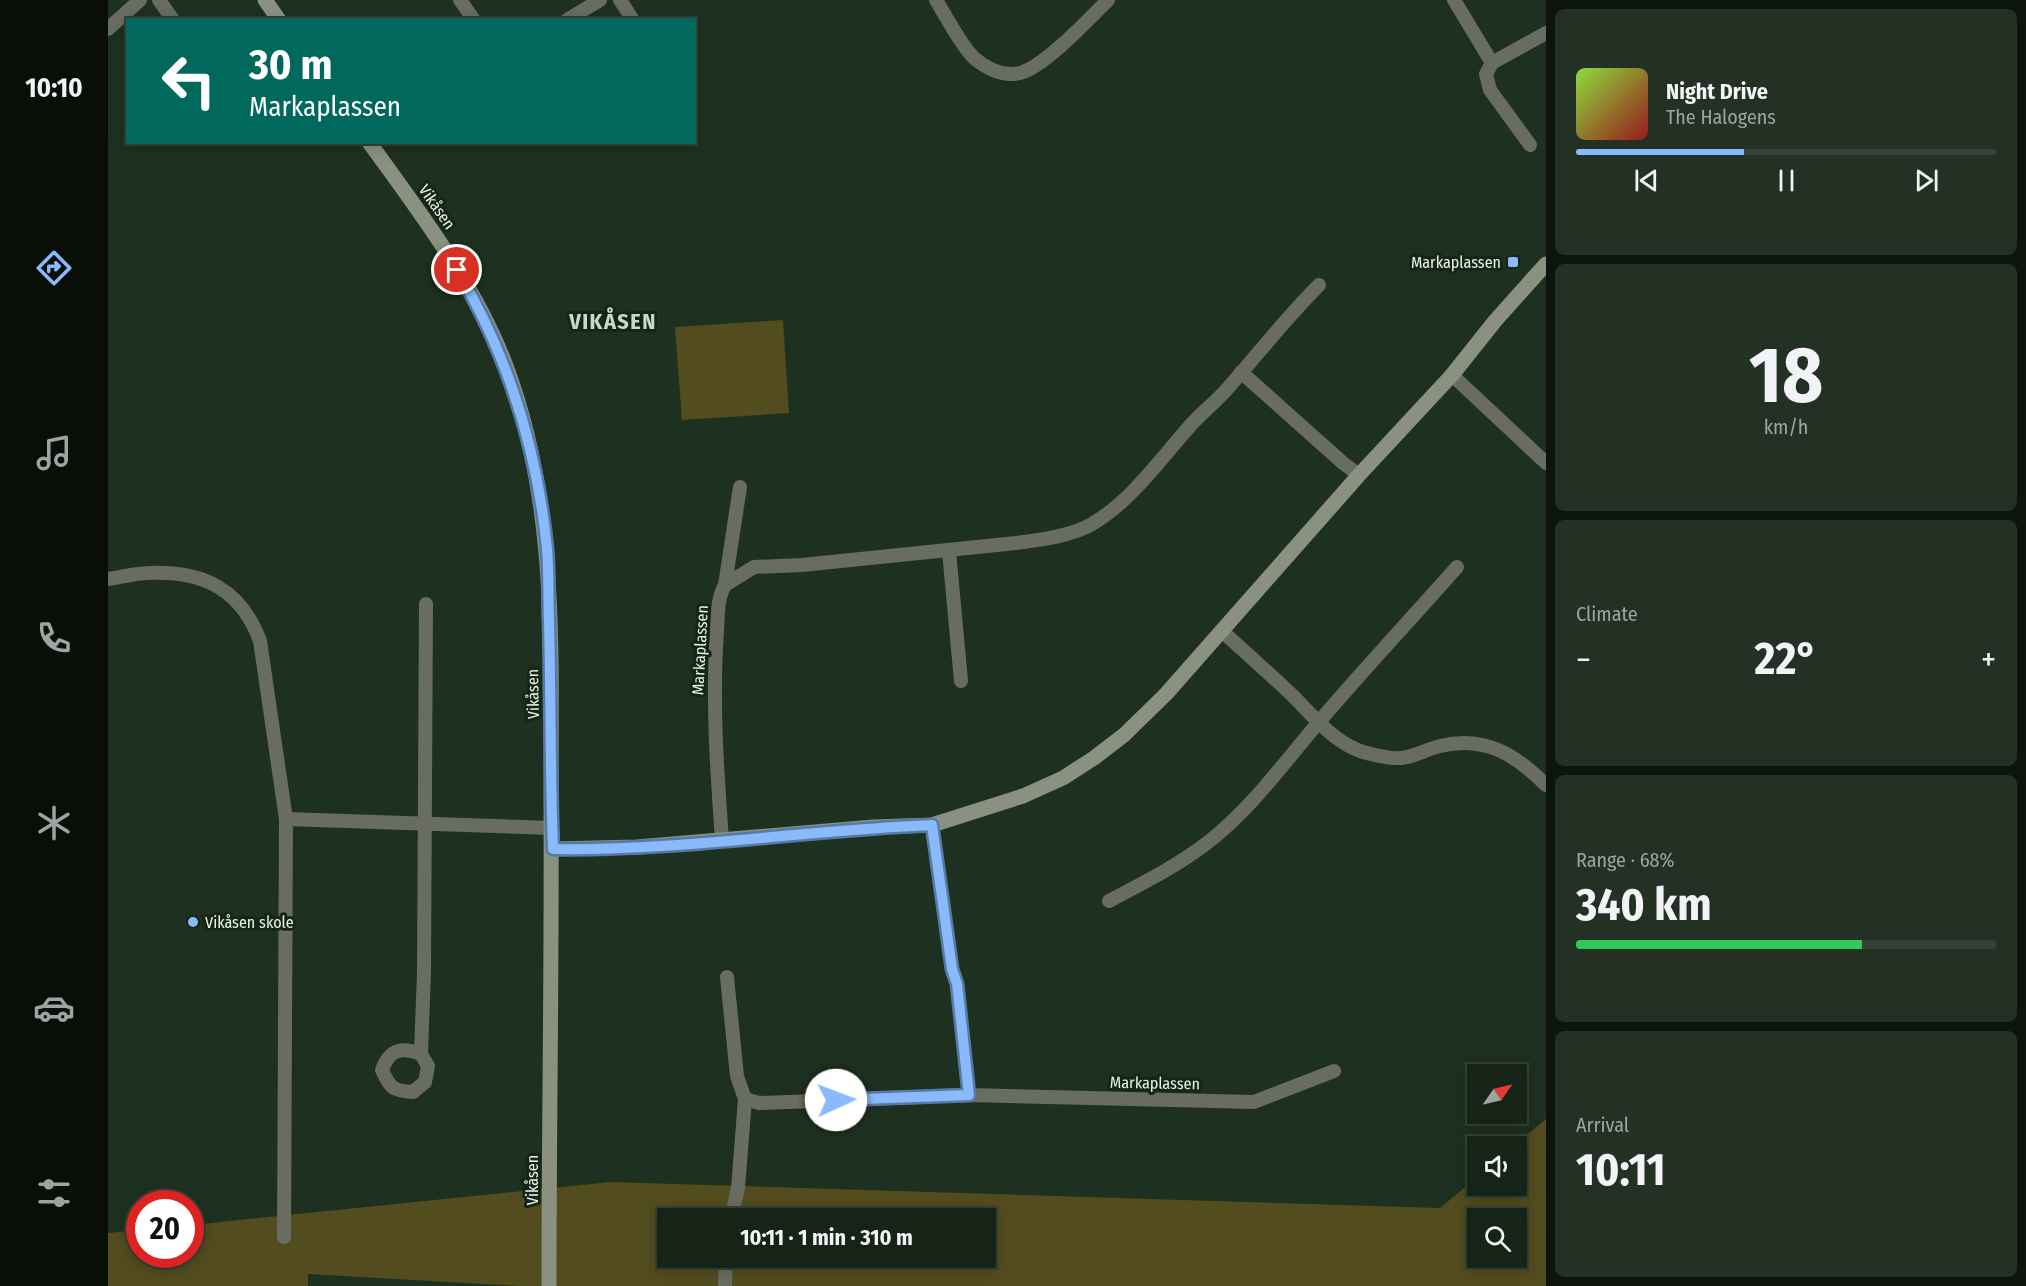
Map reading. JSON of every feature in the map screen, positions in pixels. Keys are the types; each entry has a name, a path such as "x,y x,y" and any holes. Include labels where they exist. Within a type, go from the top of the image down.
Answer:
{"street":[{"path":"265,0 278,18"},
{"name":"Vikåsen","path":"373,144 447,252 478,306 505,364 523,419 539,486 547,550 553,849 549,1286"},
{"path":"553,849 637,848 873,827 932,825 1023,796 1063,778 1124,735 1166,694 1359,475 1452,375 1546,264"}],"lane":[{"path":"108,29 140,0"},
{"path":"159,0 172,18"},
{"path":"460,0 473,18"},
{"path":"570,18 600,0"},
{"path":"620,0 632,18"},
{"path":"936,0 972,56 987,68 998,73 1010,74 1021,73 1036,65 1072,35 1108,0"},
{"path":"1454,0 1492,63"},
{"path":"1530,145 1490,90 1486,74 1492,63 1546,33"},
{"name":"Markaplassen","path":"722,840 715,753 715,664 718,614 724,585 754,567 802,565 898,554 949,551 1041,539 1093,524 1127,497 1319,285"},
{"path":"1241,372 1359,475"},
{"path":"1452,375 1546,463"},
{"path":"724,585 740,487"},
{"path":"949,551 960,681"},
{"path":"1109,901 1176,865 1208,843 1260,791 1457,567"},
{"path":"108,579 149,573 193,576 222,589 236,600 246,611 260,641 286,819 284,1237"},
{"path":"421,1054 424,972 426,604"},
{"path":"1222,632 1319,722 1345,743 1377,756 1401,758 1457,742 1500,749 1528,767 1546,785"},
{"path":"286,819 552,828"},
{"path":"932,825 952,969 957,984 969,1095"},
{"path":"727,977 737,1076 744,1099 738,1188 733,1208"},
{"name":"Markaplassen","path":"744,1099 767,1103 969,1095 1254,1102 1334,1071"},
{"path":"725,1286 726,1268"}],"shaded area":[{"path":"783,320 789,413 682,420 675,327"},
{"path":"1546,1119 1546,1286 521,1286 308,1274 308,1286 108,1286 108,1233 126,1231 126,1268 204,1268 204,1224 611,1182 1440,1208 1467,1185 1467,1196 1527,1196 1526,1136"}],"place":[{"name":"Markaplassen","path":"1513,262"},
{"name":"Vikåsen skole","path":"193,922"}],"district":[{"name":"VIKÅSEN","path":"613,321"}],"route":[{"path":"457,270 478,306 505,364 523,419 539,486 547,550 553,849 637,848 873,827 932,825 952,969 957,984 969,1095 836,1100"}]}
